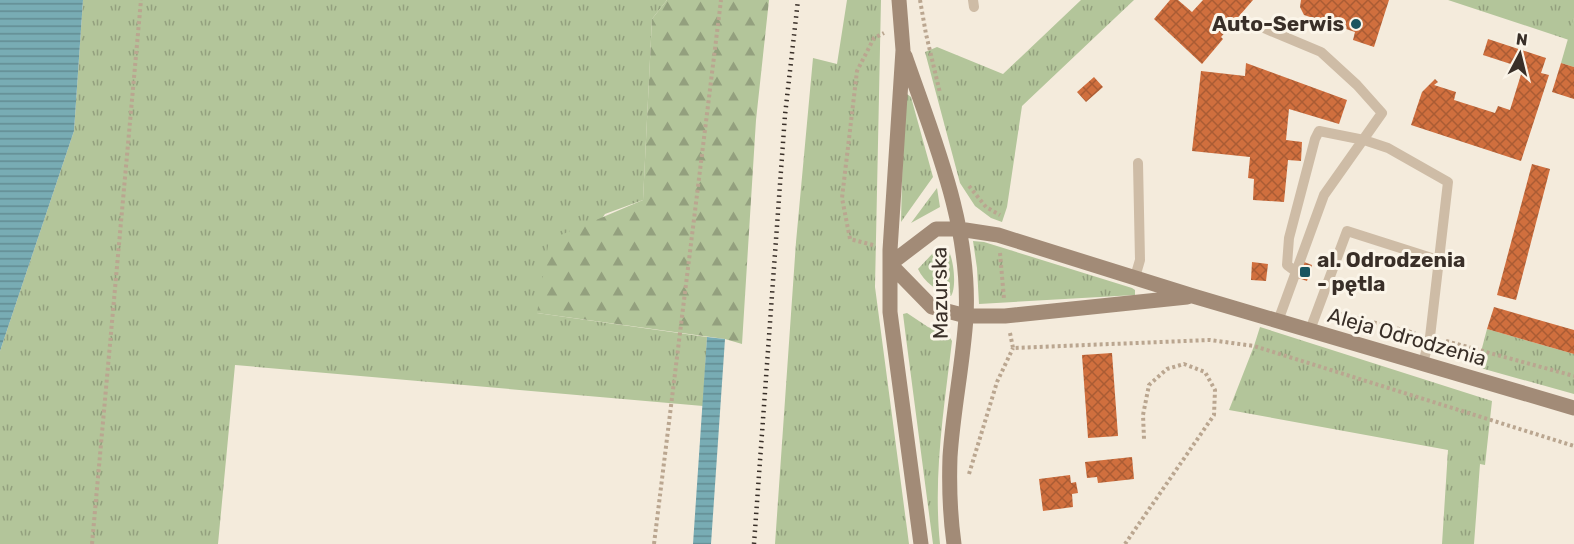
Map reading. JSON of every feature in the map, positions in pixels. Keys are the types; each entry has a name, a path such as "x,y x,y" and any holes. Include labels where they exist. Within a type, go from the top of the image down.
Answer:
{"street":[{"name":"Mazurska","path":"899,0 903,50 890,257 890,312 921,544"},
{"name":"Mazurska","path":"903,50 946,171 959,229 965,273 966,316 950,456 949,489 954,544"},
{"name":"Aleja Odrodzenia","path":"1193,296 1005,316 966,316 932,307 890,257 936,229 959,229 998,235 1193,296 1574,408"}],"lane":[{"path":"1266,29 1320,52 1382,113 1324,195 1278,321"},
{"path":"1295,271 1287,265 1289,238 1319,131 1364,140 1388,148 1448,182 1430,337 1423,363"},
{"path":"1135,277 1140,260 1138,163"},
{"path":"1310,330 1347,231 1438,260"}],"path":[{"path":"92,544 141,0"},
{"path":"654,544 721,0"},
{"path":"890,257 850,239 842,198 857,71 874,38 900,24"},
{"path":"1317,309 1574,376"},
{"path":"969,476 997,382 1013,348"},
{"path":"1125,544 1214,415 1215,390 1204,372 1184,364 1167,369 1149,385 1143,415 1144,439"}],"green space":[{"path":"83,0 667,0 652,19 643,200 605,214 537,313 707,337 703,406 235,365 218,544 0,544 0,351 74,131"},
{"path":"667,0 769,0 756,120 742,344 725,339 537,313 549,240 643,200 652,19"},
{"path":"847,0 881,0 875,287 909,544 775,544 796,242 813,58 837,64"},
{"path":"1081,0 1134,0 1022,106 1007,207 1002,222 991,218 975,206 960,183 925,52 937,47 1003,74"},
{"path":"1448,0 1574,0 1574,18 1569,40"},
{"path":"1574,18 1574,67 1561,63"},
{"path":"907,94 911,97 933,177 901,222 904,98"},
{"path":"937,188 940,207 911,223"},
{"path":"973,241 984,242 1132,288 1135,290 1135,295 979,304"},
{"path":"945,246 951,256 954,271 951,296 932,286 918,269 934,252"},
{"path":"907,313 928,327 949,336 952,341 939,467 940,544 933,544 903,314"},
{"path":"1260,327 1492,401 1485,465 1480,464 1474,544 1442,544 1448,450 1229,410"},
{"path":"1487,329 1574,354 1574,394 1477,367"}],"water":[{"path":"0,0 83,0 74,131 0,351"},
{"path":"707,337 725,339 711,544 693,544"}],"building":[{"name":"Auto-Serwis","path":"1170,0 1178,0 1192,12 1203,0 1253,0 1221,37 1223,39 1202,64 1154,19"},
{"name":"Auto-Serwis","path":"1301,0 1389,0 1374,47 1353,40 1355,32 1304,15 1300,7"},
{"path":"1488,39 1546,58 1541,73 1549,75 1521,161 1411,125 1422,92 1435,79 1438,82 1434,85 1456,92 1454,100 1495,113 1498,106 1510,110 1523,68 1483,55"},
{"path":"1246,63 1347,100 1339,124 1289,109 1286,140 1302,142 1301,161 1288,160 1284,202 1253,200 1254,179 1248,178 1250,157 1192,151 1201,71 1245,76"},
{"path":"1561,63 1574,67 1574,99 1552,92"},
{"path":"1094,77 1103,87 1086,102 1077,92"},
{"path":"1532,164 1550,169 1516,300 1497,295"},
{"path":"1252,262 1268,264 1266,281 1251,280"},
{"path":"1304,262 1312,265 1307,281 1298,278"},
{"path":"1494,307 1574,330 1574,354 1487,329"},
{"path":"1112,353 1118,436 1088,438 1082,355"},
{"path":"1132,457 1134,479 1098,483 1097,477 1087,478 1085,462"},
{"path":"1070,475 1071,483 1076,482 1078,493 1072,494 1073,507 1043,511 1039,479"}],"railway":[{"path":"754,544 785,115 798,0"}],"place":[{"name":"Auto-Serwis","path":"1356,24"},
{"name":"al. Odrodzenia - pętla","path":"1305,272"}]}
